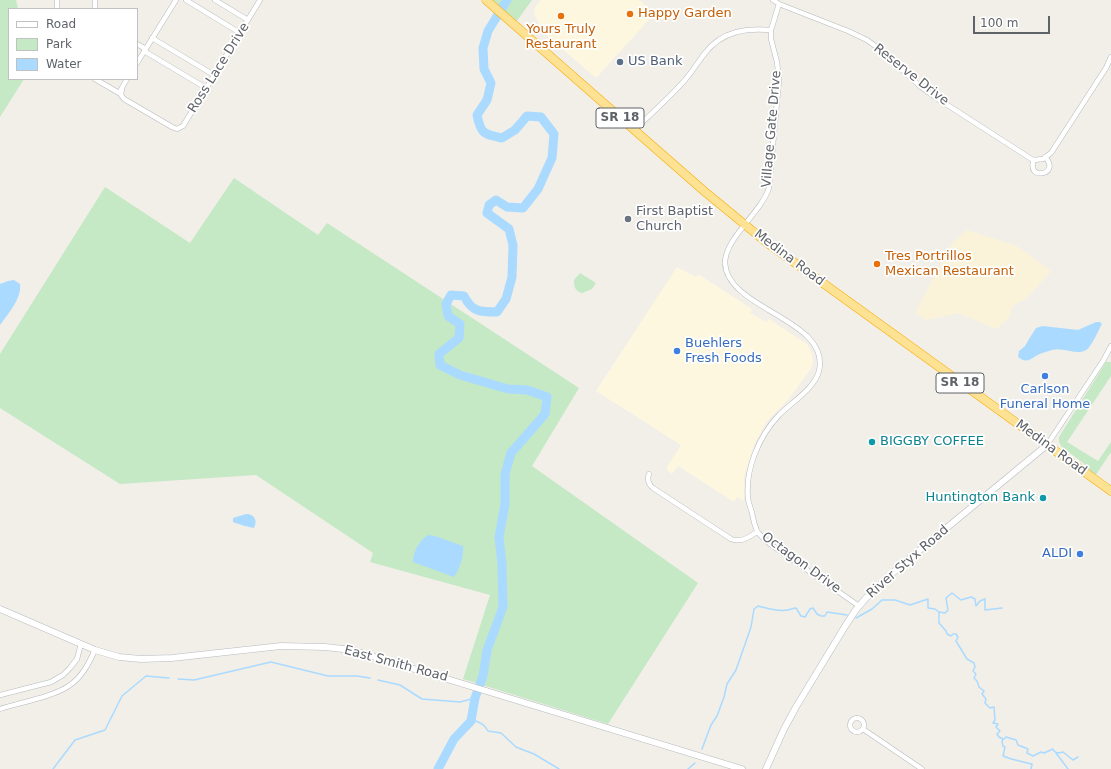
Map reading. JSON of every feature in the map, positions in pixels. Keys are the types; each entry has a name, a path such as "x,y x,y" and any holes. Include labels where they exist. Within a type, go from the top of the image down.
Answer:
{"highway":[{"name":"Medina Road","path":"487,1 745,225 792,262 1111,491"}],"street":[{"path":"138,61 176,0"},
{"path":"186,0 240,32"},
{"path":"215,0 248,20"},
{"name":"Ross Lace Drive","path":"122,88 121,95 124,99 172,127 177,129 183,126 260,0"},
{"name":"Reserve Drive","path":"772,0 867,40 921,87 1034,160"},
{"name":"Village Gate Drive","path":"757,532 748,496 749,479 757,449 766,431 778,416 812,384 819,373 820,359 809,337 738,289 727,272 725,263 731,243 763,203 767,196 771,181 779,80 777,62 771,39 771,30 779,4"},
{"path":"634,130 684,81 706,52 719,40 734,32 742,30 771,30"},
{"path":"152,38 214,75"},
{"path":"138,45 206,88"},
{"path":"1044,158 1048,161 1050,166 1047,171 1042,174 1037,173 1033,169 1032,163 1034,160 1044,158 1051,153 1106,68 1111,57"},
{"path":"97,80 119,93 126,80"},
{"path":"1047,445 1103,361 1111,346"},
{"name":"River Styx Road","path":"766,769 789,719 829,652 859,606 898,568 1047,445"},
{"name":"Octagon Drive","path":"649,474 649,482 653,488 732,539 741,540 757,532 770,544 859,606"},
{"name":"East Smith Road","path":"0,609 95,650 119,657 141,660 281,646 325,647 352,650 742,769"},
{"path":"0,695 52,682 70,668 77,660 81,644"},
{"path":"0,709 53,693 70,685 80,677 87,667 95,650"},
{"path":"863,729 922,769"}],"shaded area":[{"path":"541,0 639,0 655,13 596,78 537,27 539,23 534,14 535,7"},
{"path":"677,267 696,277 698,274 752,309 750,313 766,322 769,319 808,345 812,354 813,363 810,370 787,401 767,421 754,445 744,477 744,501 737,497 734,502 678,466 672,474 666,469 681,445 596,391"}],"green space":[{"path":"0,0 16,0 18,8 8,8 8,80 23,80 0,117"},
{"path":"487,0 532,0 514,25"},
{"path":"234,178 318,235 327,223 579,388 532,466 698,583 608,724 463,679 490,595 370,562 373,553 256,475 120,484 0,408 0,354 105,187 190,243"},
{"path":"580,273 596,283 592,289 582,293 576,290 574,285 574,280"},
{"path":"1106,362 1111,362 1111,376 1067,442 1098,461 1111,442 1111,452 1095,476 1083,463 1062,447 1059,442 1059,437"}],"sand":[{"path":"967,230 1017,246 1051,271 1027,298 1012,307 1009,318 996,329 959,313 926,320 916,313 953,242"}],"water":[{"path":"14,280 20,284 19,295 14,306 0,325 0,284"},
{"path":"1096,322 1100,322 1102,324 1088,349 1082,352 1056,349 1042,353 1030,360 1021,359 1018,357 1019,351 1025,346 1036,328 1043,326 1078,330"},
{"path":"246,514 253,516 256,522 254,528 233,522 233,518"},
{"path":"428,535 463,546 461,562 454,577 413,562 417,547"}],"waterway":[{"path":"438,769 454,739 471,721 475,698 483,676 487,650 503,607 502,564 499,537 505,504 505,474 511,453 545,414 547,397 527,390 508,389 460,375 440,365 439,354 459,338 460,324 448,316 446,304 451,295 464,296 473,308 486,312 497,312 506,299 512,277 513,245 509,229 487,213 489,205 496,200 507,207 523,208 538,189 552,158 554,134 541,117 527,116 515,130 502,138 484,132 478,121 477,115 487,100 491,83 484,69 483,48 488,31 507,0"},
{"path":"939,612 945,613 948,610 946,598 952,593 961,600 971,597 975,599 976,606 980,601 985,599 985,610 1002,608"},
{"path":"856,618 872,609 882,600 895,600 910,605 928,599 928,608 935,609 939,612 939,623 947,634 951,636 956,634 958,637 956,641 967,659 974,663 975,667 973,671 976,674 974,678 979,687 984,691 982,694 986,699 985,703 990,708 994,707 995,720 993,723 998,724 996,727 1000,731 997,734 1003,739 1002,742 1003,746 1005,747 1003,756 1032,764 1031,769"},
{"path":"702,749 711,725 717,716 727,684 736,670 751,627 754,609 758,606 772,610 788,610 796,608 801,616 805,617 810,609 813,608 817,614 821,616 825,616 827,612 847,615"},
{"path":"178,679 194,680 271,662 328,676 357,676 370,678"},
{"path":"53,769 75,740 105,730 122,696 146,676 169,678"},
{"path":"378,680 400,685 422,699 460,702 475,698"},
{"path":"472,720 483,725 488,731 501,733 516,747 534,754 559,769"},
{"path":"1004,739 1006,737 1016,740 1018,745 1028,749 1027,753 1033,756 1053,749 1058,753 1063,752 1073,760 1078,757"},
{"path":"1056,753 1068,769"},
{"path":"688,769 695,763"}],"place":[{"name":"Happy Garden","path":"630,14"},
{"name":"Yours Truly Restaurant","path":"561,16"},
{"name":"US Bank","path":"620,62"},
{"name":"First Baptist Church","path":"628,219"},
{"name":"Tres Portrillos Mexican Restaurant","path":"877,264"},
{"name":"Buehlers Fresh Foods","path":"677,351"},
{"name":"Carlson Funeral Home","path":"1045,376"},
{"name":"BIGGBY COFFEE","path":"872,442"},
{"name":"Huntington Bank","path":"1043,498"},
{"name":"ALDI","path":"1080,554"}]}
